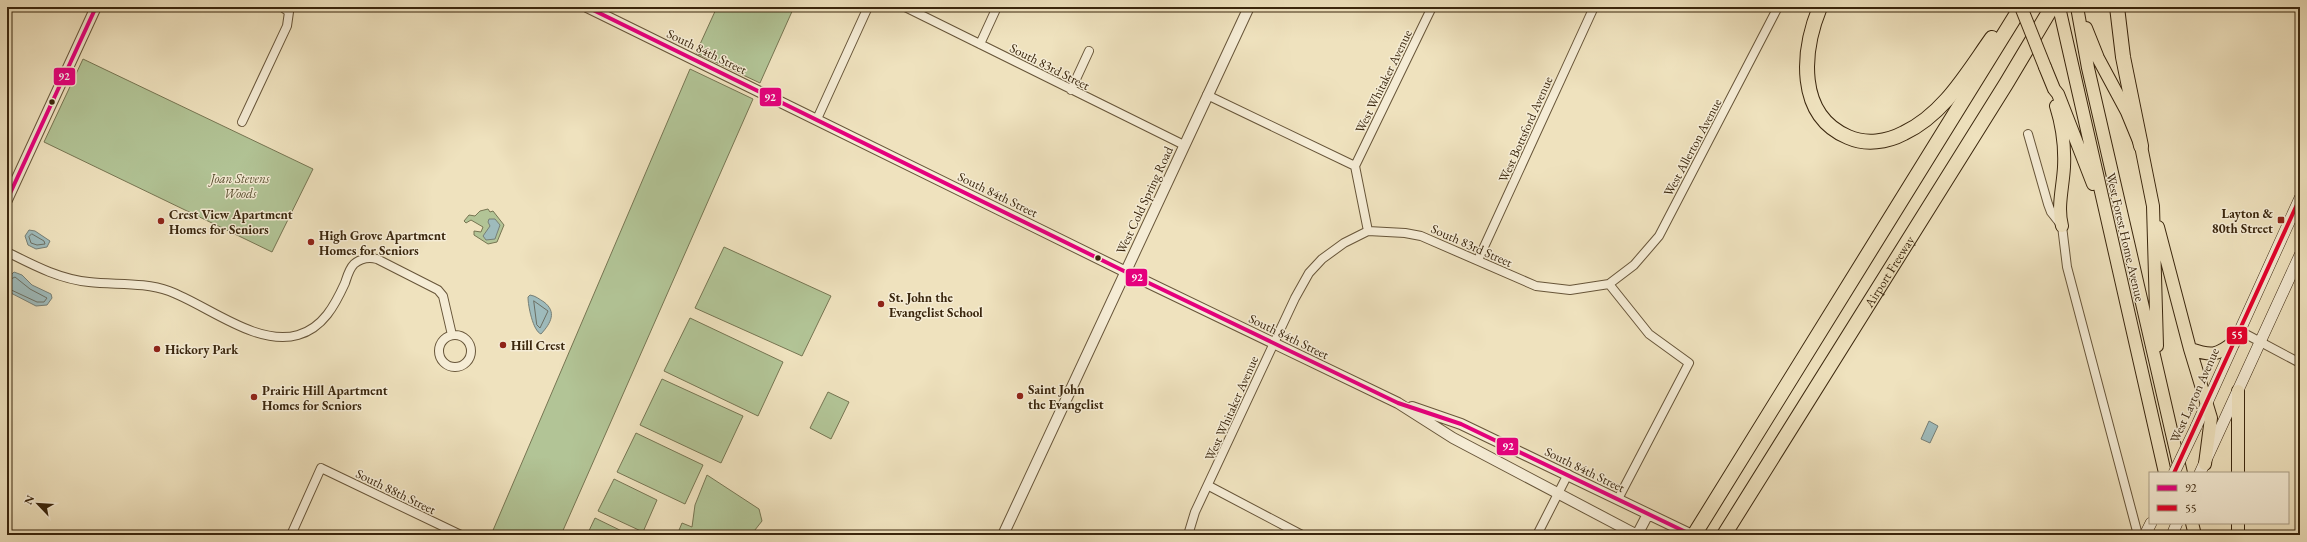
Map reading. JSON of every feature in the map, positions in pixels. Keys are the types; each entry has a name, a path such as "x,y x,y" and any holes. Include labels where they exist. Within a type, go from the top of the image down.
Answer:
{"highway":[{"path":"1820,7 1811,35 1807,58 1807,74 1811,101 1825,122 1838,132 1854,139 1873,142 1904,133 1939,108 1996,34 2019,10"},
{"name":"Airport Freeway","path":"1727,529 2002,91 2052,7"},
{"path":"2117,7 2123,58 2141,146"},
{"name":"Airport Freeway","path":"1693,535 2019,10"}],"main road":[{"name":"West Forest Home Avenue","path":"2059,7 2165,472"},
{"path":"2019,10 2054,89 2058,94 2090,179 2102,199"},
{"path":"2078,10 2141,146 2153,206 2190,349 2207,402 2211,426 2202,468"},
{"name":"West Forest Home Avenue","path":"2078,10 2088,68 2181,472"},
{"path":"2054,89 2053,97 2058,112 2063,143 2064,166 2060,209 2062,226"},
{"name":"West Layton Avenue","path":"2174,472 2300,198"},
{"path":"2153,206 2155,306 2158,341 2155,357"},
{"path":"2202,468 2300,255"},
{"path":"2190,349 2202,353 2218,353 2236,336"},
{"path":"2238,391 2238,472"},
{"path":"2145,535 2150,524"},
{"path":"2172,535 2177,524"},
{"path":"2177,524 2179,535"},
{"path":"2192,524 2195,535"},
{"path":"2238,524 2238,535"}],"street":[{"path":"7,200 96,7"},
{"name":"South 84th Street","path":"587,7 1126,272 1398,403 1453,438 1556,494 1637,535"},
{"path":"817,119 868,7"},
{"name":"South 83rd Street","path":"905,7 1184,146"},
{"path":"980,44 997,7"},
{"name":"West Cold Spring Road","path":"1005,534 1249,7"},
{"name":"West Whitaker Avenue","path":"1355,166 1432,7"},
{"name":"West Bottsford Avenue","path":"1478,260 1594,7"},
{"name":"West Allerton Avenue","path":"1609,284 1634,265 1659,236 1778,7"},
{"path":"242,122 287,26 286,9"},
{"path":"1070,90 1089,51"},
{"path":"1207,95 1355,166 1368,231"},
{"path":"2028,134 2048,204 2051,212 2062,226 2067,267 2138,535"},
{"name":"South 83rd Street","path":"1368,231 1405,233 1421,236 1536,286 1570,290 1609,284"},
{"name":"West Whitaker Avenue","path":"1188,535 1196,512 1294,298 1309,273 1322,259 1344,243 1368,231"},
{"path":"7,252 40,268 68,278 88,282 152,287 168,291 251,331 278,338 298,335 320,324 334,305 355,264 370,257 397,268 438,290 443,296 452,335"},
{"path":"1609,284 1649,334 1689,363 1618,499"},
{"path":"2236,336 2260,341 2300,363"},
{"name":"South 84th Street","path":"1398,403 1461,424 1693,535"},
{"name":"South 88th Street","path":"291,535 322,468 461,535"},
{"path":"1537,535 1556,494 1568,474"},
{"path":"1209,486 1302,535"},
{"path":"1637,535 1648,514"}],"green space":[{"path":"717,7 794,7 760,83 696,53"},
{"name":"Joan Stevens Woods","path":"83,59 313,169 272,252 44,142"},
{"path":"690,69 753,99 561,535 491,535"},
{"path":"488,209 490,212 493,211 504,225 497,242 488,244 474,235 474,231 481,232 483,227 471,220 466,223 464,221 469,215 475,216 480,211"},
{"path":"724,247 831,296 802,356 695,308"},
{"path":"690,318 783,362 758,416 664,371"},
{"path":"662,379 743,416 721,463 640,425"},
{"path":"828,392 849,402 831,439 810,428"},
{"path":"636,433 703,465 685,504 617,472"},
{"path":"707,475 759,509 762,521 751,535 677,535 682,523 692,527 695,505"},
{"path":"614,479 657,500 643,532 598,511"},
{"path":"595,518 630,535 587,535"}],"water":[{"path":"489,219 495,219 500,225 495,239 486,240 483,236 490,226 488,222"},
{"path":"29,230 35,231 50,241 47,247 36,249 28,245 25,236"},
{"path":"14,272 22,275 32,285 51,294 52,298 47,305 36,306 7,291 7,279"},
{"path":"530,295 544,302 550,310 550,322 541,334 536,328 530,312 528,297"},
{"path":"1929,421 1938,426 1930,443 1921,439"}],"transit line":[{"name":"92","path":"7,200 96,7"},
{"name":"92","path":"587,7 1126,272 1398,403 1461,424 1692,535"},
{"name":"55","path":"2174,472 2300,198"}],"place":[{"name":"Layton & 80th Street","path":"2281,220"},
{"name":"Crest View Apartment Homes for Seniors","path":"161,221"},
{"name":"High Grove Apartment Homes for Seniors","path":"311,242"},
{"name":"St. John the Evangelist School","path":"881,304"},
{"name":"Hill Crest","path":"503,345"},
{"name":"Hickory Park","path":"157,349"},
{"name":"Saint John the Evangelist","path":"1020,396"},
{"name":"Prairie Hill Apartment Homes for Seniors","path":"254,397"}]}
